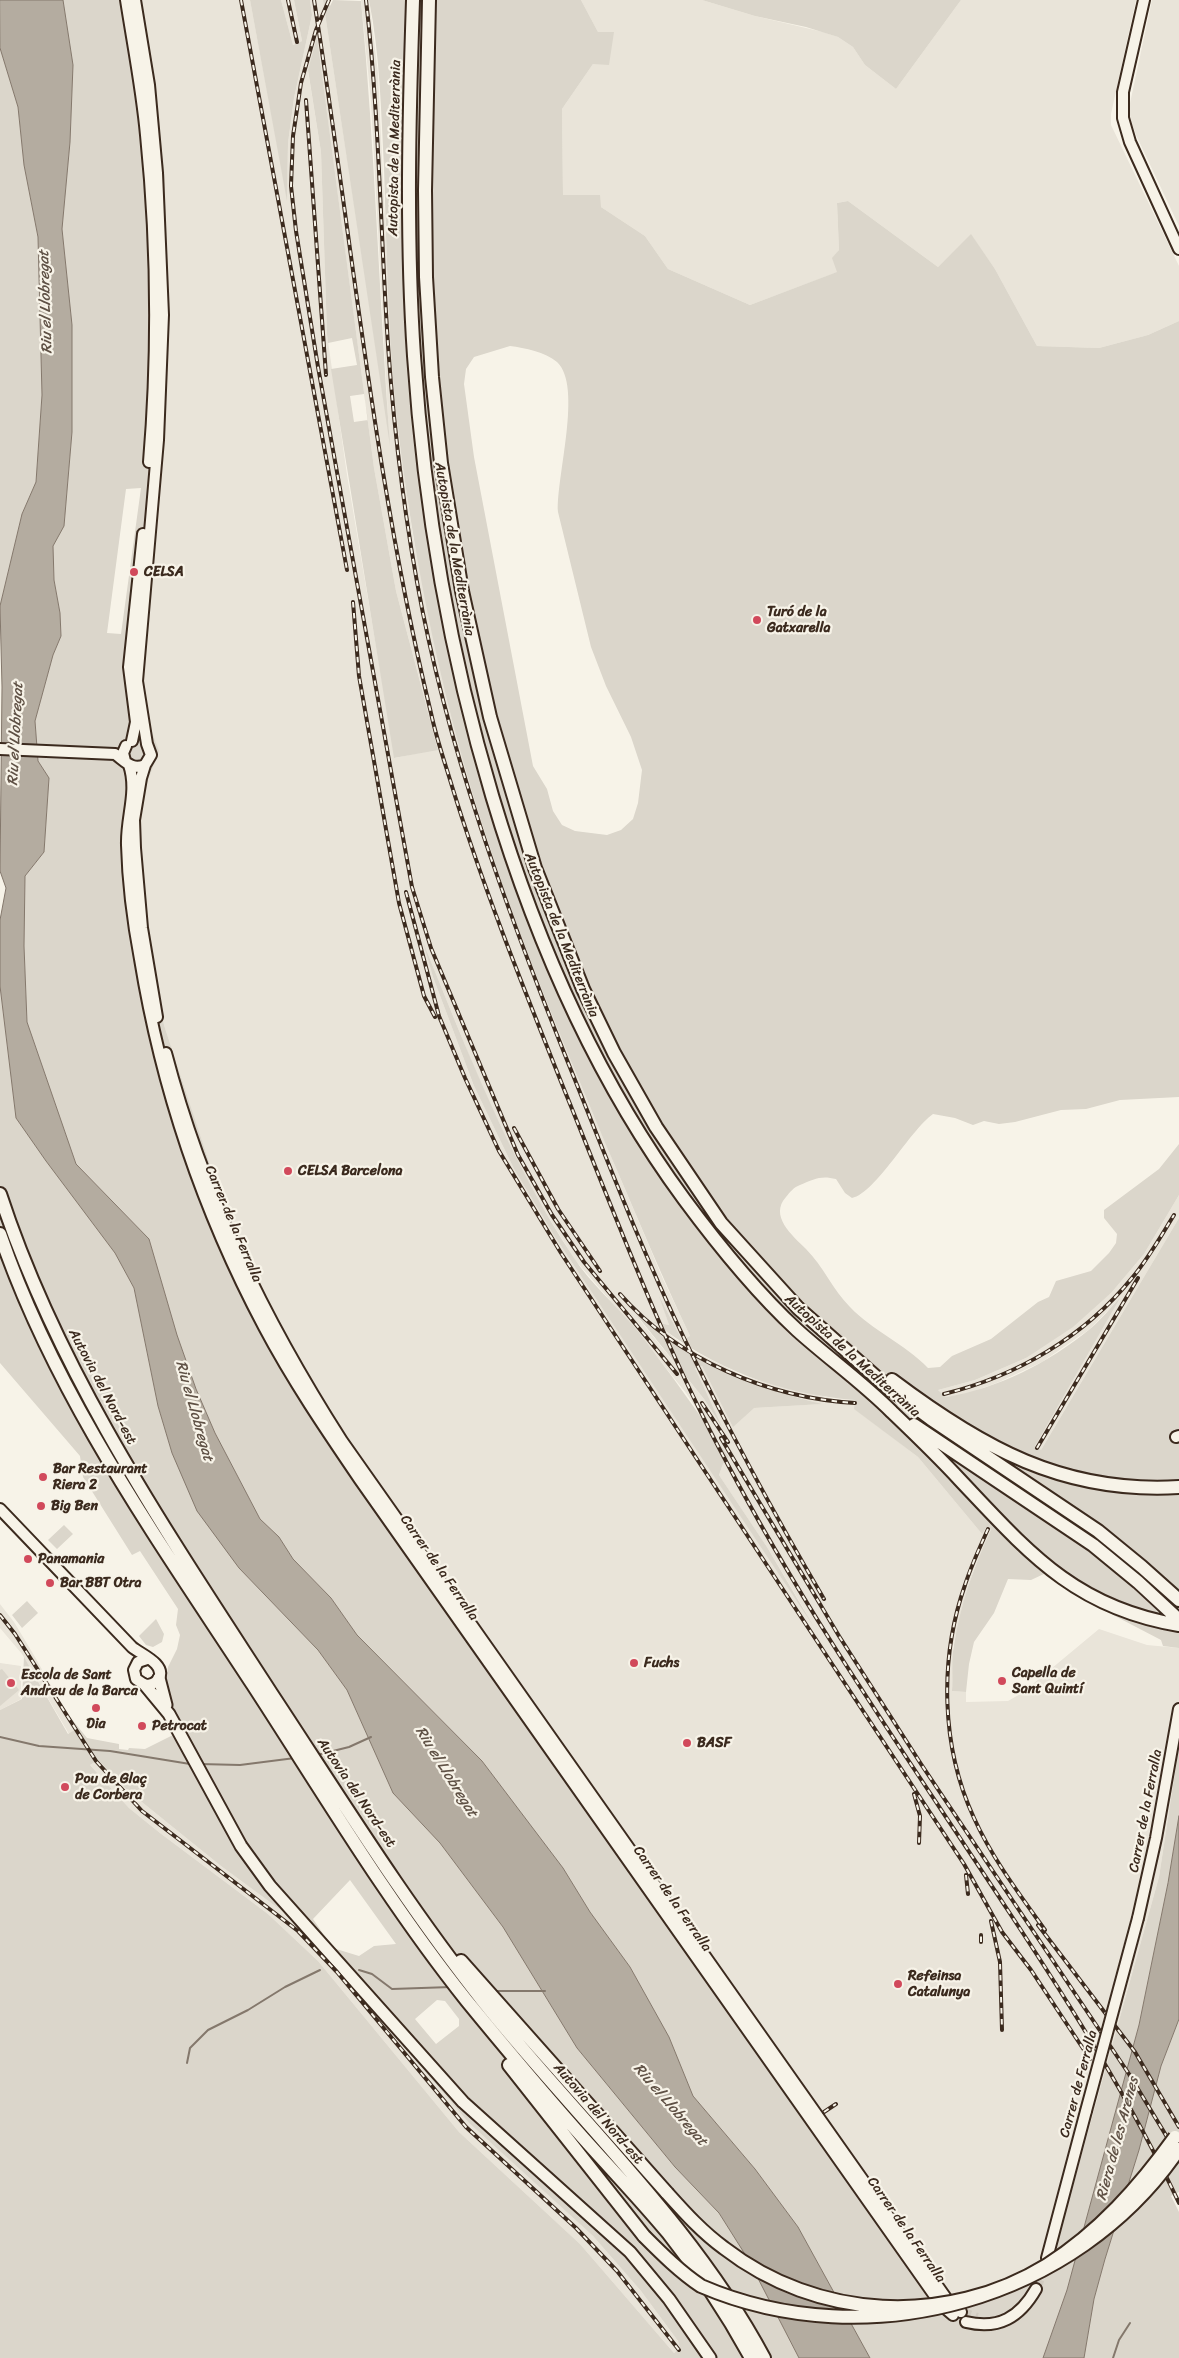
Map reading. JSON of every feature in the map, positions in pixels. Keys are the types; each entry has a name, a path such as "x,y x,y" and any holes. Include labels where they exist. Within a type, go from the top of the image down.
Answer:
{"highway":[{"name":"Autopista de la Mediterrània","path":"413,0 409,236 414,357 422,438 436,542 460,664 484,760 513,859 542,936 575,1014 604,1071 649,1148 700,1220 750,1280 794,1326 882,1401 1034,1557 1067,1582 1103,1602 1128,1612 1179,1625"},
{"name":"Autopista de la Mediterrània","path":"429,0 425,190 426,268 432,377 441,463 470,633 492,725 535,868 583,989 634,1090 656,1127 691,1176 756,1254 824,1324 882,1373 968,1432 1016,1458 1059,1474 1117,1486 1179,1487"},
{"path":"691,1176 716,1216 759,1268 798,1308 862,1367 931,1419 1098,1531 1174,1596"},
{"name":"Autovia del Nord-est","path":"0,1194 42,1304 92,1407 299,1746 344,1824 462,1999 667,2232 718,2302 751,2358"},
{"name":"Autovia del Nord-est","path":"0,1234 28,1306 60,1373 101,1449 299,1746 317,1762 421,1916 482,2000 527,2056 683,2233 727,2294 764,2358"},
{"path":"882,1401 961,1458 1085,1540 1116,1563 1179,1620"},
{"path":"421,1916 666,2193 695,2223 724,2248 778,2281 810,2294 857,2305 895,2308 931,2306 965,2300 1000,2288 1034,2272 1062,2255 1121,2205 1179,2131"},
{"path":"462,1999 644,2236 675,2266 702,2286 746,2309 783,2322"},
{"path":"1005,2300 1063,2267 1106,2233 1151,2187 1179,2149"},
{"path":"954,2315 979,2314"}],"main road":[{"path":"159,1678 168,1714"},
{"path":"145,1685 168,1714 241,1846 270,1886 463,2102 630,2252 669,2299 710,2358"}],"street":[{"path":"126,0 146,134 154,249 154,376 150,448 129,667 136,722 129,744 123,753 127,763"},
{"path":"0,749 115,754 137,768 145,765 151,755 147,744 137,681 158,440 162,306 157,173 149,85 135,0"},
{"path":"1144,0 1123,92 1123,118 1130,142 1179,249"},
{"path":"115,754 138,740 147,744"},
{"name":"Carrer de la Ferralla","path":"127,763 133,778 134,788 127,823 129,880 136,938 151,1021 169,1092 193,1167 227,1250 264,1327 309,1405 360,1480 942,2298 342,1441 305,1383 271,1322 233,1243 198,1160 173,1081 157,1016 142,928 135,848 134,820 145,765"},
{"path":"0,1509 132,1647 157,1664 160,1672 159,1678 152,1684 145,1685 136,1679 132,1647"},
{"path":"135,1667 140,1661 147,1659"},
{"name":"Carrer de la Ferralla","path":"1138,1918 1156,1838 1179,1709"},
{"name":"Carrer de Ferralla","path":"1047,2258 1138,1918"},
{"path":"954,2315 984,2325 1006,2320 1020,2312 1033,2294 1003,2315 995,2317 979,2314"}],"shaded area":[{"path":"63,0 142,0 152,61 165,176 168,347 163,438 140,667 150,727 159,751 137,809 146,911 164,1025 211,1168 268,1306 317,1393 948,2297 1006,2280 1035,2266 1055,2250 1159,1877 1179,1746 1179,1816 1168,1883 1139,2025 1067,2290 1043,2358 870,2358 798,2227 755,2169 693,2096 669,2037 630,1967 590,1912 563,1868 482,1761 357,1635 331,1598 293,1559 279,1537 260,1519 215,1433 196,1389 177,1335 149,1239 76,1164 27,1022 24,946 25,876 44,852 49,778 38,761 35,721 53,655 61,636 60,613 54,580 53,545 64,526 72,432 72,325 62,229 70,142 73,65","holes":["141,488 121,634 107,633 126,489"]},
{"path":"142,0 250,0 287,197 288,143 294,98 312,15 310,0 323,0 389,435 371,102 361,0 369,0 378,73 389,305 399,440 413,537 456,733 487,840 575,1071 663,1279 690,1336 682,1340 661,1300 669,1325 655,1323 699,1354 744,1376 835,1399 856,1400 855,1409 918,1457 982,1534 987,1527 992,1530 974,1569 953,1646 952,1691 966,1692 966,1702 1008,1701 1022,1693 1099,1629 1147,1645 1179,1648 1179,1746 1159,1877 1055,2250 1049,2258 1011,2277 974,2291 948,2297 317,1393 268,1306 211,1168 164,1025 146,911 137,809 158,751 150,727 140,667 163,438 168,347 165,176 152,61","holes":["317,39 374,468 396,591 438,749 395,758 347,475 327,334 321,152 308,71","425,947 482,1087 527,1182 575,1260 634,1328 686,1393 729,1457 723,1464 719,1475 767,1547 808,1616 555,1237 514,1169 474,1086 433,977","639,1319 688,1354 719,1371 743,1381 820,1404 754,1408 702,1366 695,1368 719,1423 704,1399"]},
{"path":"250,0 281,0 293,45 302,41 294,0 310,0 312,15 294,98 288,143 287,201"},
{"path":"281,0 294,0 302,41 293,45"},
{"path":"323,0 327,0 330,6 333,0 361,1 370,112 390,446"},
{"path":"369,0 581,0 598,32 614,32 609,65 593,64 562,109 563,195 600,195 601,207 645,236 668,269 750,305 837,272 832,258 839,250 837,203 848,201 938,267 971,234 995,269 1037,346 1099,348 1148,335 1179,321 1179,1097 1120,1100 1086,1109 1061,1110 1015,1122 999,1124 984,1121 973,1125 955,1118 933,1114 914,1133 872,1185 861,1194 852,1198 845,1193 836,1179 818,1178 792,1190 781,1204 780,1211 784,1225 812,1256 838,1293 859,1316 919,1359 928,1368 940,1367 952,1356 991,1339 1038,1302 1049,1297 1056,1281 1091,1271 1116,1243 1117,1234 1104,1218 1104,1210 1159,1169 1179,1144 1179,1195 1144,1254 1112,1292 1073,1327 1026,1358 975,1380 938,1390 946,1397 984,1388 1040,1363 1074,1341 1094,1325 1120,1298 1035,1446 1041,1450 1179,1218 1179,1648 1163,1646 1161,1640 1115,1616 1046,1573 1031,1580 1008,1579 994,1613 974,1642 966,1692 952,1691 953,1651 960,1615 973,1572 991,1530 987,1527 982,1534 918,1457 854,1409 855,1400 800,1392 748,1376 700,1353 676,1339 654,1322 669,1325 659,1296 682,1340 690,1336 606,1145 514,916 472,791 445,693 434,644 415,545 396,410 389,306 381,104 373,20","holes":["510,346 535,351 557,362 564,374 568,391 568,411 558,496 558,512 591,647 606,686 631,737 642,770 638,803 633,819 621,830 607,835 575,831 562,825 553,811 547,789 533,766 474,457 464,384 466,369 474,357"]},
{"path":"581,0 702,0 755,16 823,32 838,37 853,47 865,65 896,89 961,0 1136,0 1111,114 1111,125 1179,266 1179,321 1148,335 1099,348 1037,346 995,269 971,235 938,267 848,201 837,203 839,250 835,257 838,272 750,305 668,269 645,236 601,207 563,196 562,109 593,64 609,64 598,32"},
{"path":"702,0 961,0 896,89 865,65 853,47 838,37 806,27 755,16"},
{"path":"1152,0 1179,0 1179,226 1136,135 1131,122 1129,108"},
{"path":"317,37 366,404 364,394 350,396 354,422 368,420 374,468 396,591 438,750 394,758 331,369 357,365 352,338 328,343 321,152 308,70"},
{"path":"0,48 18,107 24,165 38,237 42,395 36,483 22,514 0,606"},
{"path":"423,942 491,1104 529,1182 551,1221 581,1268 636,1329 729,1457 723,1464 719,1475 767,1547 814,1627 555,1237 514,1169 474,1086 433,977"},
{"path":"0,986 16,1118 115,1253 134,1288 158,1406 172,1453 239,1568 318,1650 347,1690 393,1793 440,1843 503,1927 577,2048 675,2167 719,2213 748,2259 799,2358 0,2358 0,1710 22,1699 24,1657 68,1734 76,1729 66,1712 87,1738 119,1744 119,1749 145,1749 183,1730 164,1693 168,1667 177,1649 180,1635 176,1625 178,1609 140,1551 132,1555 83,1477 80,1456 0,1363","holes":["98,1760 127,1790 221,1866 282,1911 312,1940 469,2123 593,2236 641,2291 678,2341 680,2348 674,2353 580,2244 459,2132 318,1961 268,1914 129,1808 90,1765","350,1880 396,1944 374,1946 359,1956 333,1948 313,1919","437,2000 445,2001 459,2019 459,2026 436,2044 415,2019"]},
{"path":"1179,1195 1179,1218 1041,1450 1034,1447 1118,1300 1090,1329 1042,1362 999,1382 967,1394 946,1397 938,1390 975,1380 1026,1358 1112,1292 1144,1254"},
{"path":"635,1313 655,1331 677,1346 722,1371 771,1390 822,1404 754,1408 733,1427 702,1366 695,1368 722,1427 704,1399"},
{"path":"64,1525 73,1534 57,1549 48,1540"},
{"path":"27,1601 38,1613 22,1628 12,1615"},
{"path":"0,1604 14,1622 76,1730 69,1734 22,1654 0,1628"},
{"path":"156,1619 164,1634 162,1642 153,1647 146,1645 139,1636"},
{"name":"Escola de Sant Andreu de la Barca","path":"0,1663 21,1666 21,1699 0,1710"},
{"path":"2,1669 19,1690 0,1706 0,1670"},
{"path":"98,1760 127,1790 221,1866 282,1911 312,1940 469,2123 593,2236 641,2291 678,2341 680,2348 674,2353 580,2244 459,2132 318,1961 268,1914 129,1808 90,1765"},
{"path":"1179,2019 1179,2192 1171,2196 1179,2212 1179,2358 1084,2358 1094,2299 1105,2259 1139,2150 1161,2066"}],"water":[{"name":"Riu el Llobregat","path":"0,0 63,0 73,65 70,142 62,229 72,325 72,432 64,526 53,546 54,580 60,613 61,636 53,655 35,721 38,761 49,778 44,852 25,876 24,946 27,1022 76,1164 149,1239 177,1335 196,1389 215,1433 260,1519 279,1537 293,1559 331,1598 357,1635 482,1761 563,1868 590,1912 630,1967 669,2037 693,2096 755,2169 798,2227 870,2358 799,2358 748,2259 719,2213 675,2167 577,2048 503,1927 440,1843 393,1793 347,1690 318,1650 239,1568 197,1511 172,1453 158,1406 134,1288 115,1253 16,1118 0,986 0,920 6,888 0,871 2,687 0,606 22,514 36,482 42,395 38,237 24,165 18,107 0,48"},
{"name":"Riera de les Arenes","path":"1179,1816 1179,2019 1161,2066 1139,2150 1105,2259 1094,2299 1084,2358 1043,2358 1067,2290 1139,2025 1168,1883"}],"waterway":[{"path":"0,1737 39,1746 110,1751 190,1764"},
{"path":"317,1755 349,1747 371,1737"},
{"path":"200,1764 240,1765 295,1758"},
{"path":"187,2063 190,2048 208,2030 248,2010 285,1987 320,1970"},
{"path":"359,1970 372,1974 392,1989 451,1987"},
{"path":"495,1991 545,1991"},
{"path":"1113,2358 1119,2340 1130,2323"}],"tunnel":[{"path":"1036,2289 1045,2264"},
{"path":"961,2312 977,2318"}],"railway":[{"path":"241,0 347,570"},
{"path":"288,0 297,42"},
{"path":"314,0 365,358 394,536 411,625 443,757 477,863 521,981 662,1329 727,1463 792,1578 827,1635 1032,1947 1099,2054 1141,2128 1179,2203"},
{"path":"329,0 316,30 301,83 293,136 291,186 296,231 318,367 412,887 431,948 518,1155 552,1215 584,1262 677,1374"},
{"path":"366,0 376,117 388,346 401,481 411,549 430,644 462,767 501,887 523,947 638,1237 700,1371 769,1503 824,1599"},
{"path":"306,100 326,375"},
{"path":"353,602 359,676 399,903 424,996 435,1017"},
{"path":"406,892 439,1016 499,1151 561,1253 964,1864 1002,1932 1031,1970 1090,2059"},
{"path":"514,1128 558,1209 600,1271"},
{"path":"944,1394 997,1377 1023,1365 1071,1336 1113,1299 1132,1278 1174,1215"},
{"path":"1037,1448 1138,1278"},
{"path":"620,1294 643,1317 669,1338 697,1356 727,1371 758,1384 790,1393 823,1400 855,1403"},
{"path":"702,1403 728,1442"},
{"path":"721,1438 839,1636 921,1764 1129,2074 1179,2157"},
{"path":"988,1529 965,1585 951,1643 947,1703 950,1733 963,1791 981,1833 1016,1890 1045,1930"},
{"path":"0,1615 15,1634 96,1761 142,1811 298,1931 337,1972 466,2127 576,2228 617,2271 679,2350"},
{"path":"914,1794 920,1816 919,1843"},
{"path":"966,1875 968,1894"},
{"path":"991,1921 1000,1962 1002,2030"},
{"path":"1038,1925 1135,2052 1179,2127"},
{"path":"981,1935 981,1942"},
{"path":"824,2112 836,2104"}],"place":[{"name":"CELSA","path":"134,572"},
{"name":"Turó de la Gatxarella","path":"757,620"},
{"name":"CELSA Barcelona","path":"288,1171"},
{"name":"Bar Restaurant Riera 2","path":"43,1477"},
{"name":"Big Ben","path":"41,1506"},
{"name":"Panamania","path":"28,1559"},
{"name":"Bar BBT Otra","path":"50,1583"},
{"name":"Fuchs","path":"634,1663"},
{"name":"Capella de Sant Quintí","path":"1002,1681"},
{"name":"Escola de Sant Andreu de la Barca","path":"11,1683"},
{"name":"Dia","path":"96,1708"},
{"name":"Petrocat","path":"142,1726"},
{"name":"BASF","path":"687,1743"},
{"name":"Pou de Glaç de Corbera","path":"65,1787"},
{"name":"Refeinsa Catalunya","path":"898,1984"}]}
